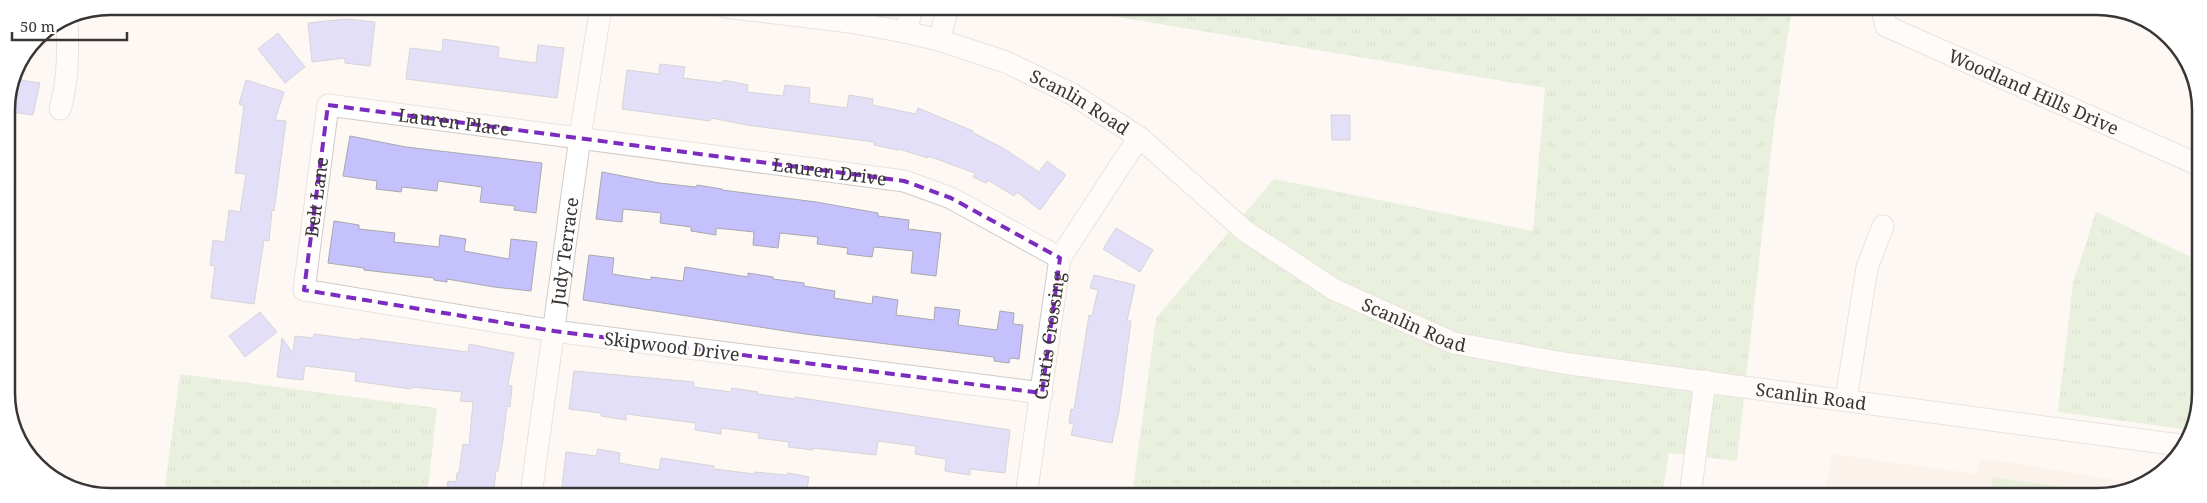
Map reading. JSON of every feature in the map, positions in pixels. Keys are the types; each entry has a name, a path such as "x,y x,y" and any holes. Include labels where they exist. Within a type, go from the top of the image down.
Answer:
{"street":[{"name":"Judy Terrace","path":"532,488 580,137 600,15"},
{"name":"Scanlin Road","path":"792,15 850,22 939,40 1006,62 1072,94 1140,137 1245,231 1335,290 1454,343 1563,363 1846,399 2177,445"},
{"path":"905,32 910,15"},
{"path":"939,40 946,15"},
{"name":"Woodland Hills Drive","path":"1884,15 1886,26 2192,162"},
{"path":"60,109 67,85 69,52 68,25"},
{"name":"Lauren Place","path":"328,105 580,137"},
{"name":"Belt Lane","path":"304,290 328,105"},
{"name":"Lauren Drive","path":"580,137 904,181 951,198 1060,258"},
{"name":"Curtis Crossing","path":"1027,488 1060,258 1140,137"},
{"path":"1846,399 1867,268 1883,226"},
{"name":"Skipwood Drive","path":"304,290 554,330 1042,393"},
{"path":"1691,488 1705,381"}],"highlighted area":[{"path":"328,105 904,181 951,198 1060,258 1042,393 554,331 304,290"}],"shaded area":[{"path":"1832,454 1977,474 1981,458 2131,482 2104,488 1826,488"}],"green space":[{"path":"1105,15 1791,15 1774,126 1737,461 1669,453 1663,488 1133,488 1156,318 1274,179 1533,231 1545,88"},
{"path":"2096,212 2192,258 2192,400 2185,429 2058,412 2073,283"},
{"path":"180,374 437,408 428,488 165,488"},
{"path":"1993,477 2071,488 1992,488"}],"building":[{"path":"346,19 375,22 370,66 345,63 345,58 312,62 308,23"},
{"path":"278,33 305,67 285,83 258,49"},
{"path":"443,39 499,47 498,58 536,63 538,45 564,48 557,98 406,79 410,48 442,52"},
{"path":"660,64 685,67 683,78 723,83 723,80 748,85 747,92 783,96 785,85 810,88 809,103 847,108 849,95 873,99 872,105 916,114 918,108 973,131 1039,172 1047,161 1066,175 1040,210 1017,192 1014,196 988,180 986,183 973,177 975,173 928,156 928,158 899,149 874,145 874,142 747,125 711,118 710,121 622,109 627,70 659,74"},
{"path":"20,80 40,83 33,115 15,113"},
{"path":"246,80 284,92 275,120 286,121 269,241 264,240 254,304 211,298 215,266 210,265 213,240 225,242 229,210 240,212 246,174 235,173 244,106 239,104"},
{"path":"1331,115 1350,115 1350,140 1332,140"},
{"path":"350,136 406,147 542,163 536,213 514,210 515,206 480,202 482,187 438,181 437,191 402,187 401,192 376,189 377,181 343,176"},
{"path":"602,172 659,183 696,187 697,185 816,202 878,213 878,216 909,220 908,229 941,233 936,276 911,273 913,251 874,247 872,257 847,254 848,248 817,244 818,237 780,233 778,248 753,245 754,232 716,228 716,235 691,231 691,227 660,223 661,213 623,209 622,222 596,219"},
{"path":"334,221 359,225 359,229 395,233 394,242 439,247 440,235 466,239 464,251 509,259 511,239 537,242 531,291 447,279 447,282 434,280 434,278 364,270 364,268 328,263"},
{"path":"1116,228 1153,250 1140,272 1103,249"},
{"path":"589,255 614,258 612,274 651,280 651,277 683,281 685,267 748,277 748,273 773,277 773,279 804,283 804,286 835,291 834,298 872,304 873,296 898,300 896,315 934,320 935,307 960,310 958,325 997,330 1000,311 1014,313 1013,324 1023,325 1019,359 1010,358 1009,363 994,361 994,357 805,334 583,300"},
{"path":"1094,275 1135,285 1127,321 1131,321 1119,411 1112,443 1071,435 1074,424 1069,423 1071,409 1074,410 1089,315 1092,316 1098,290 1090,288"},
{"path":"260,312 277,332 245,357 229,336"},
{"path":"314,334 360,340 360,338 468,352 469,344 514,353 508,385 512,386 510,407 507,406 494,488 447,488 448,481 456,482 463,444 469,445 473,402 460,401 462,392 412,387 411,389 355,381 356,372 305,366 303,380 277,377 282,338 293,353 295,336 314,338"},
{"path":"574,371 694,382 694,387 731,392 732,388 758,392 757,394 795,399 795,397 1010,430 1005,473 970,469 970,475 945,471 946,459 915,454 916,446 878,441 876,455 813,448 813,450 788,447 789,442 758,438 759,433 721,428 721,434 695,430 696,423 626,414 626,420 601,416 601,413 569,409"},
{"path":"598,449 620,453 619,463 659,470 661,458 714,466 714,469 755,474 755,472 787,475 788,473 809,477 807,488 562,487 566,452 596,456"}]}
